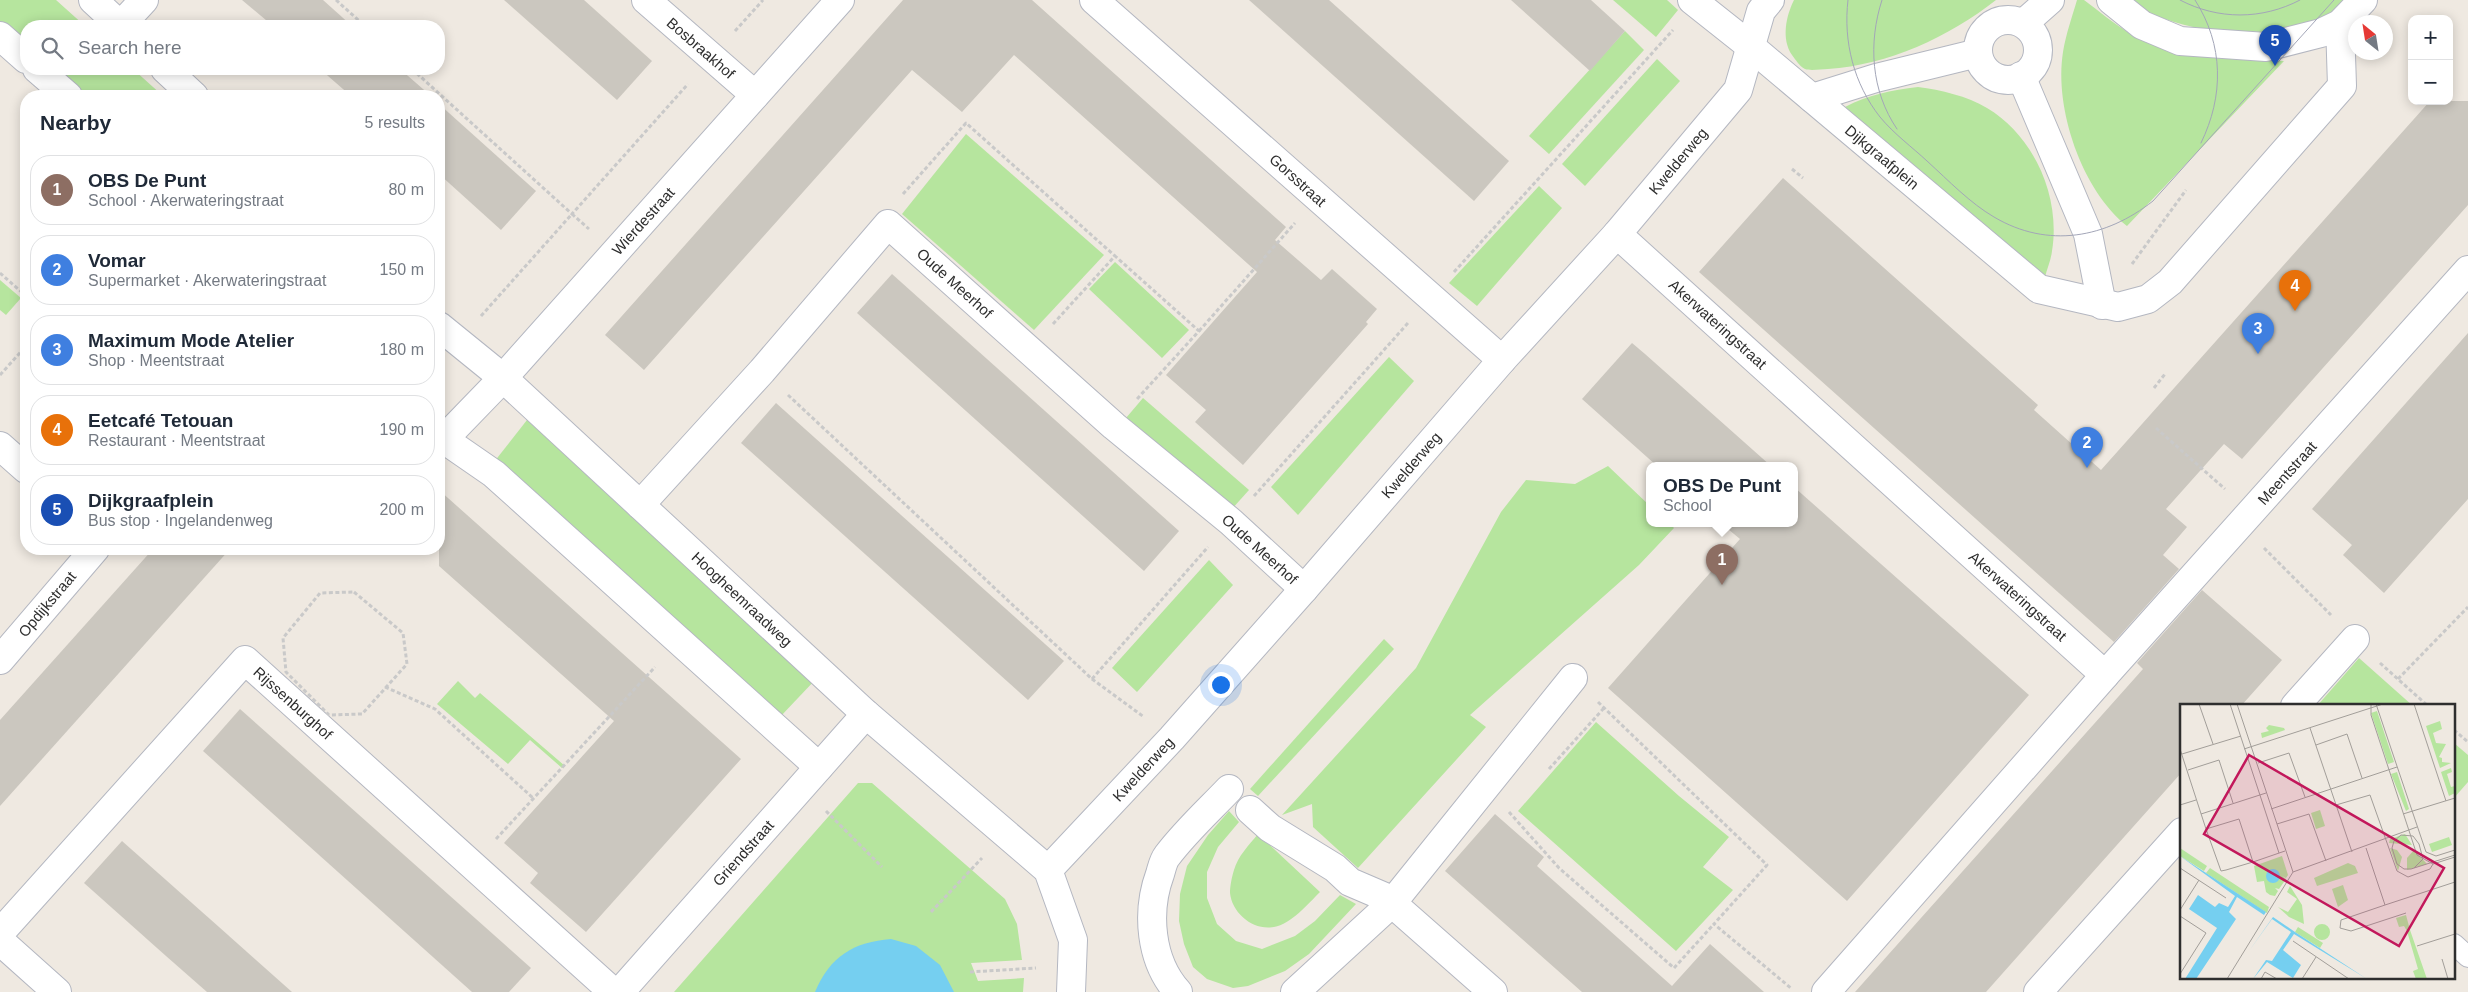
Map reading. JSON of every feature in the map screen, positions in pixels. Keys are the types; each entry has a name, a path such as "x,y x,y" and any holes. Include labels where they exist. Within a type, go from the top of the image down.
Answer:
{"street":[{"path":"93,0 114,20"},
{"path":"126,20 144,0"},
{"name":"Bosbraakhof","path":"646,0 755,95"},
{"name":"Wierdestraat","path":"445,434 503,378 840,0"},
{"name":"Gorsstraat","path":"1094,0 1502,360"},
{"path":"1750,46 1761,11 1770,0"},
{"path":"2024,23 2050,0"},
{"path":"2111,0 2142,25 2180,42 2266,47 2321,33 2340,24 2363,0"},
{"name":"Dijkgraafplein","path":"1694,2 1750,46 2039,289 2102,305 2118,307 2148,299 2170,282 2342,86 2340,24"},
{"path":"2006,20 2024,23 2031,30 2038,47 2038,57 2033,67 2021,76 2006,80 1996,77 1981,63 1978,53 1979,43 1988,27 2006,20"},
{"path":"0,36 20,54"},
{"name":"Kwelderweg","path":"1048,870 1172,738 1502,360 1617,234 1738,90 1750,46"},
{"path":"1812,98 1876,78 1978,53"},
{"path":"44,75 61,90"},
{"path":"171,75 188,90"},
{"path":"2021,76 2088,234 2102,305"},
{"path":"640,504 762,371 888,224"},
{"name":"Oude Meerhof","path":"888,224 1114,426 1231,522 1304,589"},
{"name":"Akerwateringstraat","path":"1617,234 2106,675"},
{"name":"Meentstraat","path":"2106,675 2468,270"},
{"name":"Hoogheemraadweg","path":"448,334 503,378 866,714 1048,870"},
{"path":"445,441 494,474 680,641 810,777"},
{"path":"0,446 20,464"},
{"name":"Opdijkstraat","path":"0,660 89,555"},
{"path":"2297,704 2355,639"},
{"name":"Rijssenburghof","path":"0,933 245,660 613,992"},
{"path":"1826,992 2106,675"},
{"path":"1295,992 1392,903 1573,678"},
{"name":"Griendstraat","path":"620,992 866,714"},
{"path":"1178,992 1168,981 1155,946 1151,917 1155,886 1166,858 1229,789"},
{"path":"1250,810 1270,828 1335,868 1350,882 1385,897 1493,992"},
{"path":"2038,992 2180,834"},
{"path":"1048,870 1073,940 1071,979"},
{"path":"0,941 57,992"}],"lane":[{"path":"2456,946 2468,957"}],"path":[{"path":"336,0 358,20"},
{"path":"448,334 572,214 763,0"},
{"path":"1092,679 1694,2"},
{"path":"727,25 778,69"},
{"path":"419,75 435,90"},
{"path":"445,99 616,252"},
{"path":"888,224 894,204 966,123 1199,331"},
{"path":"1792,168 1803,178"},
{"path":"2102,305 2186,190"},
{"path":"1114,426 1318,198"},
{"path":"1029,350 1115,256"},
{"path":"0,273 20,291"},
{"path":"0,375 20,353"},
{"path":"762,371 1092,679 1172,738"},
{"path":"2154,388 2165,374"},
{"path":"2156,428 2252,513"},
{"path":"354,592 403,633 407,664 386,687 362,714 329,715 286,672 283,638 320,593 354,592"},
{"path":"2398,679 2468,607"},
{"path":"473,865 680,641"},
{"path":"1515,805 1509,812 1559,868 1674,968 1767,864 1573,678"},
{"path":"386,687 435,709 533,798"},
{"path":"1547,770 1604,708"},
{"path":"2456,732 2468,742"},
{"path":"810,777 882,867"},
{"path":"931,912 1005,833"},
{"path":"1714,924 1796,992"},
{"path":"970,972 1071,979"}],"green space":[{"path":"0,0 56,0 78,20 20,20 20,42 0,24"},
{"path":"1613,0 1667,0 1678,10 1656,37"},
{"path":"1794,0 1996,0 1958,26 1917,47 1873,62 1813,70 1805,69 1799,65 1792,55 1787,42 1787,20"},
{"path":"2077,0 2084,0 2131,34 2167,49 2186,54 2225,59 2284,61 2127,226 2111,211 2097,192 2075,147 2067,123 2061,74 2067,32"},
{"path":"2126,0 2351,0 2332,13 2311,23 2289,29 2241,33 2216,31 2167,20 2145,11"},
{"path":"1625,31 1644,50 1549,154 1529,136"},
{"path":"1657,59 1680,81 1585,186 1562,164"},
{"path":"58,75 140,75 156,90 75,90"},
{"path":"1918,87 1954,94 1987,108 2004,120 2031,151 2048,189 2052,210 2054,231 2052,251 2045,277 1983,229 1845,107 1862,99 1880,94"},
{"path":"966,134 1104,255 1034,330 902,214"},
{"path":"1539,186 1562,208 1477,306 1449,283"},
{"path":"1115,262 1189,330 1162,358 1089,289"},
{"path":"0,280 20,299 6,315 0,310"},
{"path":"1389,357 1414,381 1298,515 1271,487"},
{"path":"1143,398 1249,490 1231,510 1126,418"},
{"path":"527,420 816,679 780,717 494,462"},
{"path":"1608,466 1646,502 1646,527 1674,528 1639,565 1470,715 1486,727 1358,868 1313,827 1312,804 1282,815 1416,668 1501,512 1526,480 1575,484"},
{"path":"1209,560 1233,585 1137,692 1112,668"},
{"path":"1384,639 1394,649 1258,796 1250,789"},
{"path":"2359,658 2411,704 2319,704"},
{"path":"458,681 475,698 480,693 565,766 562,768 530,740 508,764 437,704"},
{"path":"1596,722 1679,796 1729,837 1703,867 1733,890 1676,951 1518,811"},
{"path":"2456,745 2468,755 2468,782 2456,796"},
{"path":"858,783 872,783 1005,899 1017,924 1022,960 971,963 978,981 1024,978 1023,992 674,992"},
{"path":"1229,811 1239,822 1218,847 1207,872 1207,898 1217,924 1236,941 1262,949 1295,936 1315,921 1340,895 1356,904 1309,954 1285,971 1248,986 1233,988 1207,979 1193,967 1184,944 1179,921 1180,894 1187,866 1208,835"},
{"path":"1258,834 1320,892 1293,918 1274,927 1266,928 1245,919 1239,914 1230,893 1232,878 1238,860"}],"water":[{"path":"891,939 916,946 940,965 954,992 815,992 828,969 845,953 866,943"}],"building":[{"path":"242,0 323,0 345,20 266,20"},
{"path":"504,0 584,0 652,61 617,100"},
{"path":"903,0 1032,0 1286,227 1275,240 1321,280 1332,269 1377,309 1366,322 1368,324 1243,465 1195,422 1206,410 1166,375 1257,272 1014,55 962,112 912,70 644,370 605,335"},
{"path":"1249,0 1329,0 1509,161 1474,201"},
{"path":"1511,0 1591,0 1625,31 1590,71"},
{"path":"327,75 407,75 424,90 344,90"},
{"path":"2453,101 2468,101 2468,205 2242,459 2224,444 2166,509 2187,527 2163,555 2179,569 2114,642 1699,272 1783,178 2038,405 2034,410 2101,470 2426,105 2453,105"},
{"path":"445,109 536,191 501,230 445,179"},
{"path":"892,274 1179,531 1144,571 857,313"},
{"path":"2468,333 2468,499 2384,593 2343,555 2352,545 2312,509"},
{"path":"1632,343 1766,462 1653,462 1582,399"},
{"path":"776,403 1064,661 1028,700 741,443"},
{"path":"1798,491 2029,695 1847,901 1608,688 1740,539 1726,527 1798,527"},
{"path":"445,495 741,759 586,932 530,883 538,873 504,843 614,721 439,566 439,555 445,555"},
{"path":"148,555 225,555 0,806 0,720"},
{"path":"2202,590 2282,660 2243,704 2180,704 2180,774 1986,992 1855,992 2143,669 2137,663"},
{"path":"240,709 531,968 509,992 472,992 203,751"},
{"path":"1495,814 1544,857 1537,866 1672,986 1710,944 1764,992 1582,992 1445,871"},
{"path":"122,841 292,992 207,992 166,956 84,883"}],"tram line":[{"path":"1848,0 1847,31 1852,62 1863,91 1885,123 1976,205 1994,217 2014,227 2056,236 2076,235 2116,224 2135,214 2153,201 2334,0"},
{"path":"1882,0 1875,33 1875,66 1877,83 1882,99 1897,129"},
{"path":"2180,0 2209,11 2240,15 2271,11 2300,0"},
{"path":"2195,0 2205,17 2211,35 2218,71 2214,107 2201,143"}],"place":[{"name":"Dijkgraafplein","path":"2275,66"},
{"name":"Eetcafé Tetouan","path":"2295,311"},
{"name":"Maximum Mode Atelier","path":"2258,354"},
{"name":"Vomar","path":"2087,468"},
{"name":"OBS De Punt","path":"1722,585"}]}
